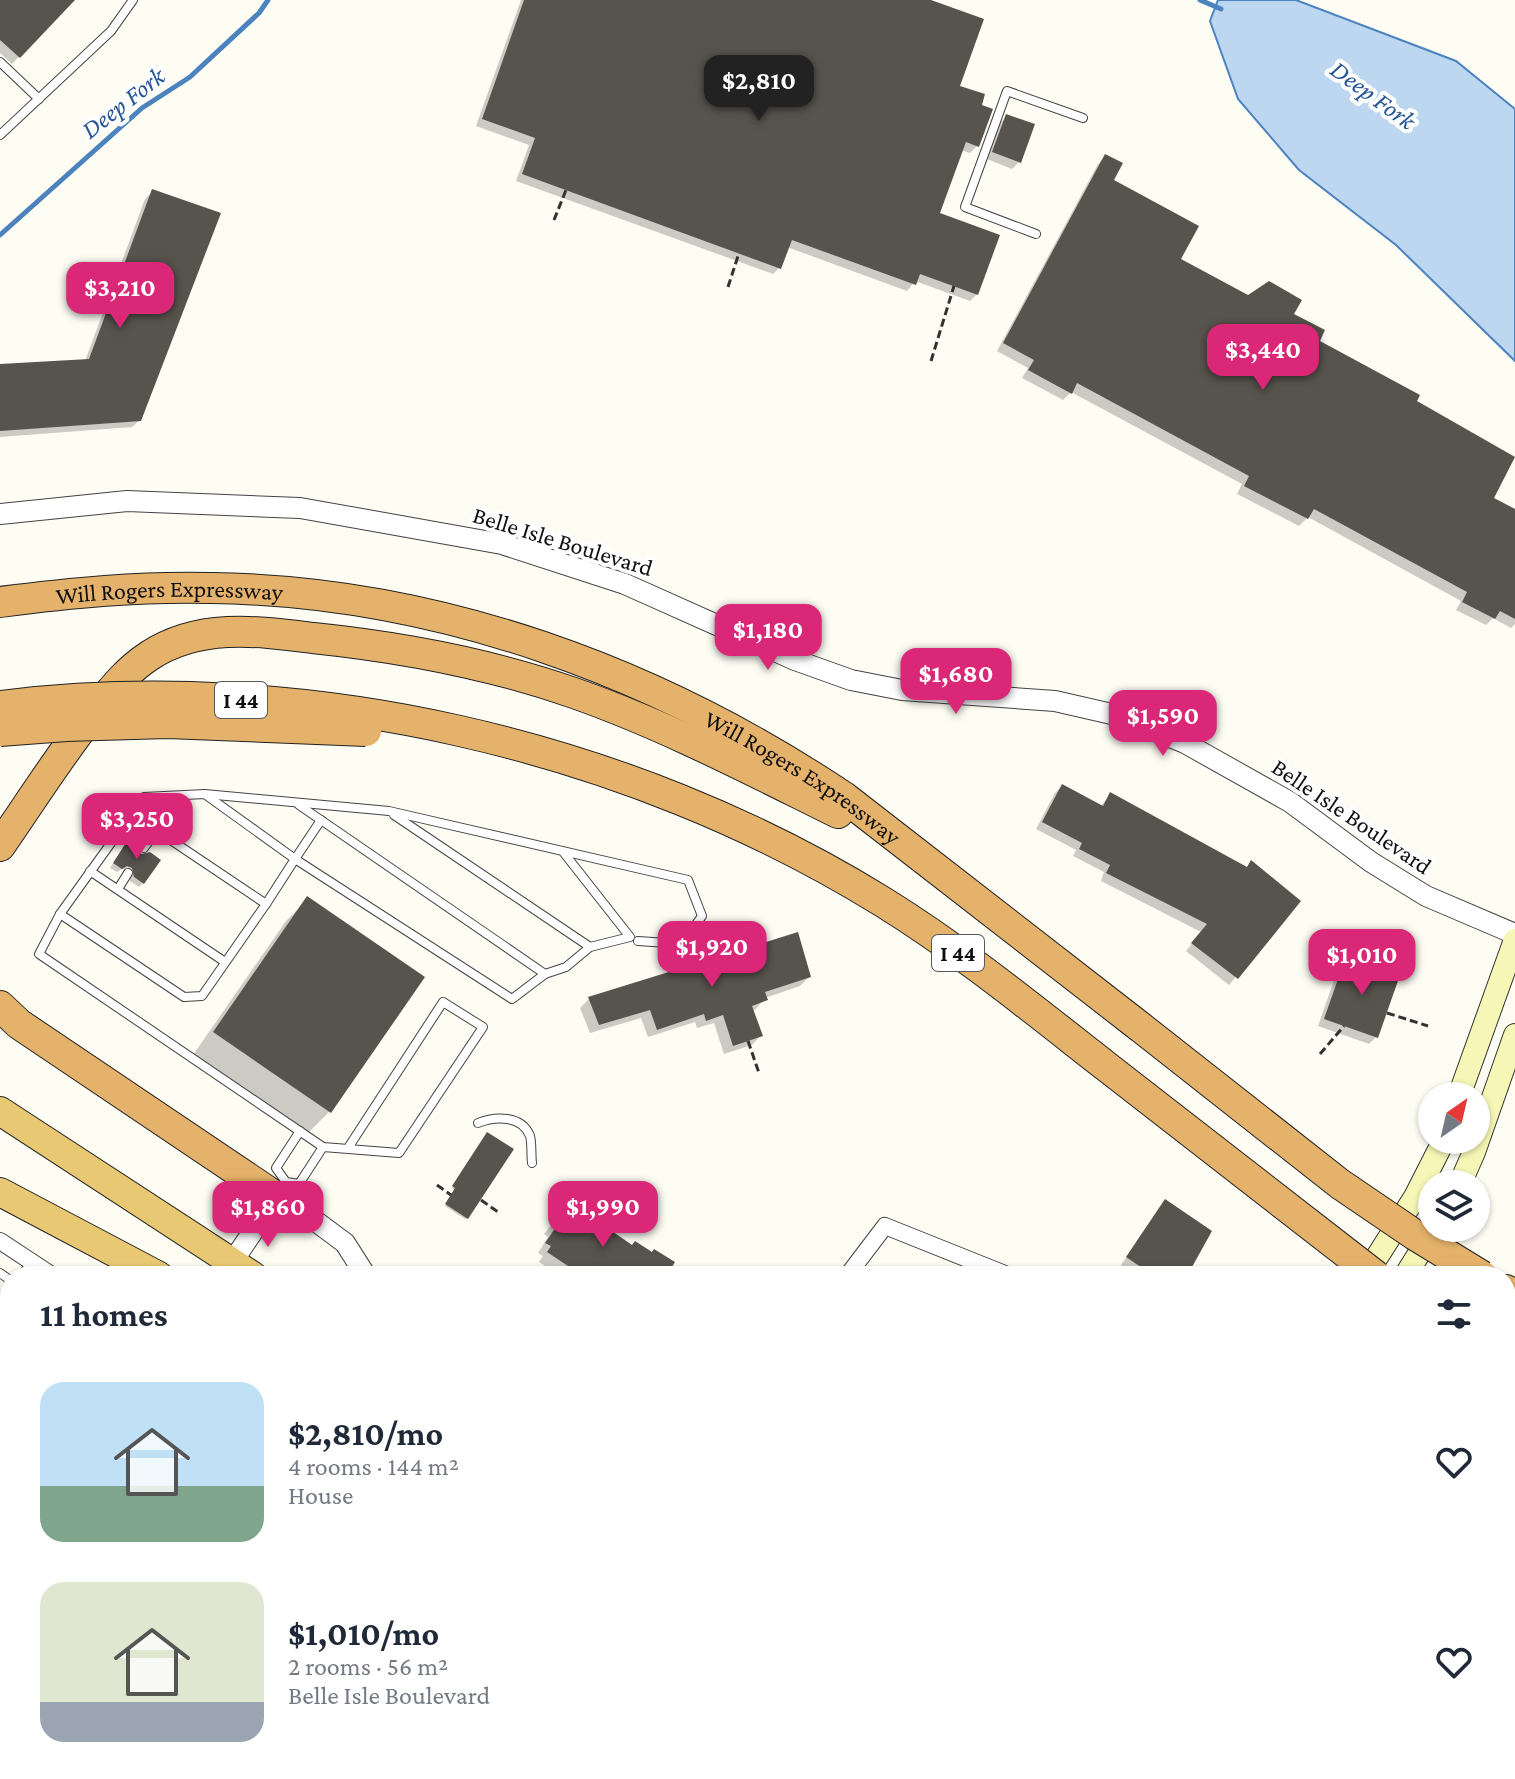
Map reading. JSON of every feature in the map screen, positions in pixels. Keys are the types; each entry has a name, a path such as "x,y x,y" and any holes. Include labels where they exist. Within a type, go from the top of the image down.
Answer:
{"highway":[{"name":"Will Rogers Expressway","path":"0,602 137,588 212,588 347,599 476,626 603,668 707,715 797,766 844,797 1340,1184 1466,1266"},
{"path":"0,846 76,735 123,675 173,643 196,635 229,631 348,642 441,658 570,692 677,734 912,849"},
{"name":"I 44","path":"0,706 128,697 213,698 328,708 480,735 574,761 679,800 783,847 880,900 928,931 1021,999 1363,1266"},
{"path":"0,731 167,723 480,735"},
{"path":"0,1006 19,1024 281,1190"},
{"path":"0,1111 227,1266"},
{"path":"0,1192 140,1266"}],"main road":[{"path":"1464,1082 1515,937"},
{"path":"1466,1170 1515,1035"},
{"path":"1371,1266 1415,1197 1437,1154"},
{"path":"1411,1266 1426,1242"}],"street":[{"name":"Belle Isle Boulevard","path":"0,514 127,501 300,508 502,544 625,584 795,660 851,680 902,690 1055,701 1116,715 1185,743 1290,802 1371,862 1426,896 1515,937"},
{"path":"239,1266 281,1190 345,1243 360,1266"},
{"path":"855,1266 885,1226 985,1266"},
{"path":"0,1241 24,1266"}],"lane":[{"path":"0,135 111,31 133,0"},
{"path":"0,62 39,99"},
{"path":"1036,234 965,207 1007,91 1083,118"},
{"path":"205,794 295,859 512,999 545,974 566,967 590,947 630,937 563,853"},
{"path":"488,1018 399,1153 323,1147 39,954 60,914 144,797 205,794 389,811 688,880 702,916 682,944 638,941"},
{"path":"298,805 545,974"},
{"path":"389,811 590,947"},
{"path":"132,814 266,904"},
{"path":"60,914 184,997 202,996 321,820"},
{"path":"144,848 157,830"},
{"path":"90,871 225,962"},
{"path":"118,889 128,873"},
{"path":"348,1148 443,1002 483,1027"},
{"path":"478,1123 490,1118 511,1119 520,1124 530,1136 532,1163"},
{"path":"300,1131 276,1168 281,1190 299,1184 323,1147"}],"path":[{"path":"554,220 566,190"},
{"path":"728,287 739,253"},
{"path":"931,361 954,286"},
{"path":"1366,964 1377,932"},
{"path":"1387,1013 1428,1026"},
{"path":"1320,1054 1344,1026"},
{"path":"748,1041 759,1073"},
{"path":"437,1185 451,1195"},
{"path":"481,1200 498,1212"}],"water":[{"path":"1218,0 1296,0 1456,61 1515,109 1515,361 1396,245 1299,170 1238,99 1210,21"}],"building":[{"path":"0,0 75,0 20,58 0,40"},
{"path":"524,0 931,0 984,19 960,86 985,94 982,105 993,109 979,147 966,142 940,213 1000,235 978,295 920,274 916,285 792,240 781,269 522,174 535,138 482,119"},
{"path":"1006,114 1035,124 1021,163 992,152"},
{"path":"1105,154 1123,163 1114,180 1199,226 1181,259 1248,295 1269,281 1302,300 1294,314 1325,330 1320,341 1420,395 1417,401 1515,457 1494,498 1515,509 1515,619 1500,611 1495,619 1462,602 1467,592 1314,509 1308,519 1244,486 1249,476 1077,383 1072,394 1028,370 1034,360 1003,343"},
{"path":"152,189 221,213 141,421 0,431 0,364 89,359"},
{"path":"1062,784 1103,806 1110,792 1247,867 1251,860 1301,901 1238,979 1191,943 1207,924 1106,873 1110,865 1079,849 1082,843 1042,822"},
{"path":"129,838 138,844 137,850 141,854 150,852 161,860 144,884 134,877 132,868 127,866 122,869 113,863"},
{"path":"307,896 425,977 331,1113 213,1032"},
{"path":"798,932 811,977 765,992 768,1000 752,1006 763,1036 733,1046 723,1015 706,1021 704,1014 657,1030 650,1010 599,1025 588,997"},
{"path":"1346,956 1400,975 1378,1038 1324,1019"},
{"path":"487,1132 514,1149 468,1219 445,1204 455,1188 452,1186"},
{"path":"1165,1199 1212,1231 1193,1266 1139,1266 1126,1257"},
{"path":"564,1206 573,1212 577,1207 632,1245 635,1241 675,1262 673,1266 568,1266 547,1252 551,1246 545,1243 556,1227 552,1224"}],"waterway":[{"name":"Deep Fork","path":"0,235 142,108 190,77 259,13 268,0"},
{"name":"Deep Fork","path":"1200,0 1221,9"}]}
